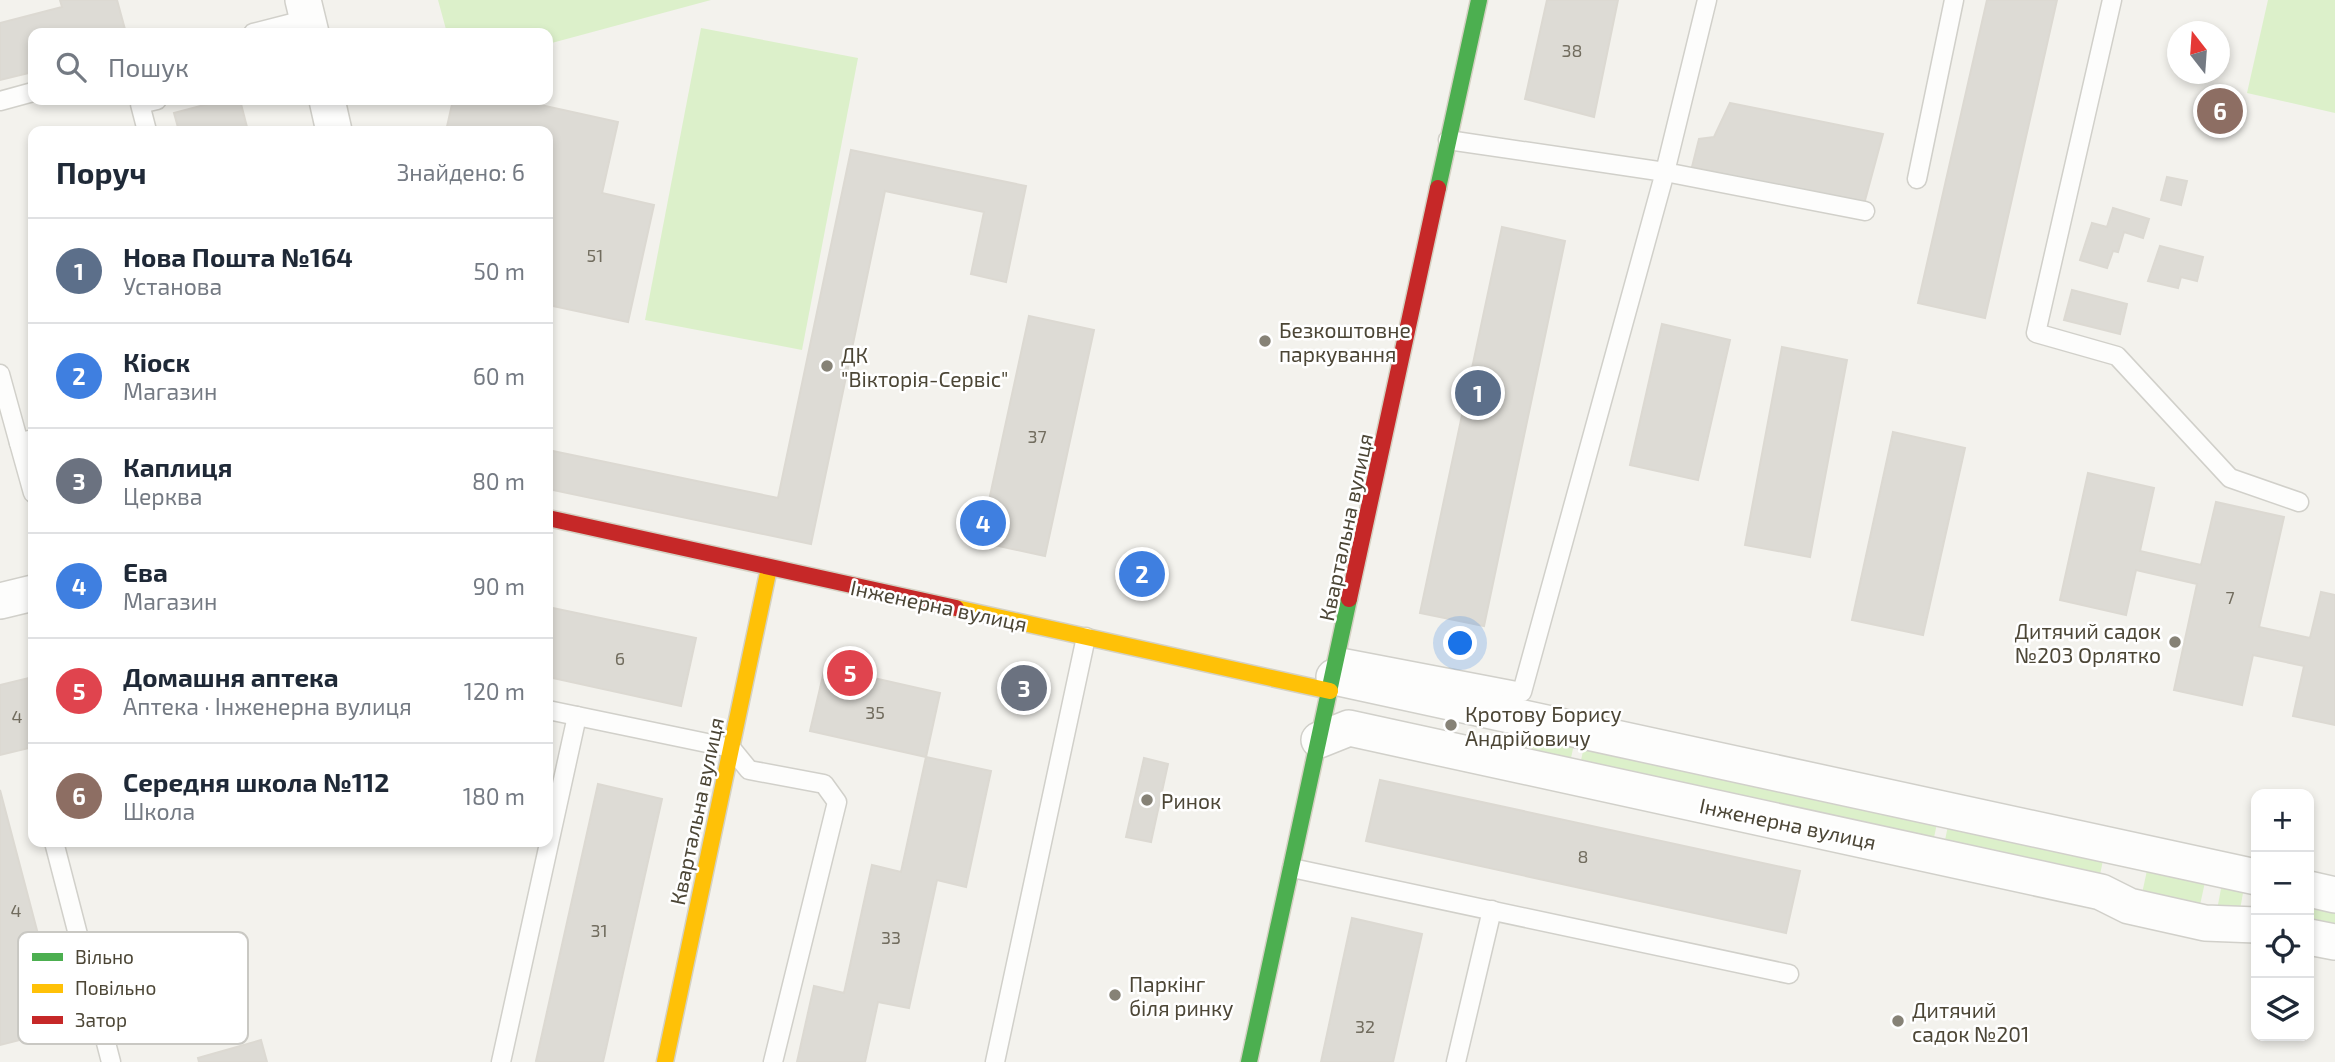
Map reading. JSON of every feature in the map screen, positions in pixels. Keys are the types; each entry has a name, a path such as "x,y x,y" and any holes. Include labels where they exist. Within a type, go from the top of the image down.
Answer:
{"street":[{"name":"Квартальна вулиця","path":"1249,1062 1479,0"},
{"path":"328,105 333,126"},
{"name":"Інженерна вулиця","path":"553,520 1086,637 1334,675 2251,876"},
{"name":"Квартальна вулиця","path":"665,1062 769,568"},
{"path":"0,601 28,594"},
{"name":"Інженерна вулиця","path":"1319,740 1349,728 2101,892 2129,906 2205,923 2251,925"},
{"path":"2314,890 2335,895"},
{"path":"2314,938 2335,942"}],"lane":[{"path":"1665,172 1707,0"},
{"path":"1917,179 1954,0"},
{"path":"2112,0 2036,333 2117,356 2230,478 2299,502"},
{"path":"270,28 307,17"},
{"path":"0,101 28,93"},
{"path":"139,105 146,126"},
{"path":"1448,140 1665,172 1865,211"},
{"name":"Інженерна вулиця","path":"1334,675 1522,692 1665,172"},
{"path":"0,374 26,441"},
{"path":"995,1062 1086,637"},
{"path":"553,711 731,748 749,771 824,784 837,802 773,1062"},
{"path":"553,825 577,716"},
{"path":"55,847 77,932"},
{"path":"501,1062 548,847"},
{"path":"1292,868 1789,974"},
{"path":"1456,1062 1492,910"},
{"path":"106,1044 111,1062"}],"green space":[{"path":"438,0 711,0 553,43 553,28 446,28"},
{"path":"2268,0 2335,0 2335,113 2247,93"},
{"path":"701,28 858,58 802,350 645,320"},
{"path":"1530,725 1576,735 1569,767 1523,757"},
{"path":"1586,737 1939,814 1932,847 1579,770"},
{"path":"1950,816 2105,851 2098,884 1943,850"},
{"path":"2149,861 2207,873 2198,914 2140,903"},
{"path":"2223,878 2245,882 2239,915 2217,910"},
{"path":"2314,897 2335,902 2335,937 2314,932"}],"building":[{"path":"60,0 117,0 125,28 28,28 28,73 0,80 0,23 62,7"},
{"path":"1547,0 1618,0 1594,117 1525,99"},
{"path":"1987,0 2057,0 1985,318 1918,303"},
{"path":"1730,103 1883,134 1864,204 1692,167 1699,139 1714,137"},
{"path":"204,105 241,105 247,126 178,126 174,113"},
{"path":"452,105 541,105 618,122 602,193 654,205 628,322 553,306 553,126 447,126"},
{"name":"ДК \"Вікторія-Сервіс\"","path":"851,150 1026,186 1006,282 971,274 984,212 885,191 811,544 553,490 553,451 778,498"},
{"path":"2167,177 2187,181 2181,205 2161,200"},
{"path":"2113,208 2149,219 2143,238 2124,232 2118,252 2113,251 2107,268 2080,260 2092,223 2107,227"},
{"path":"1502,227 1565,241 1484,626 1420,613"},
{"path":"2160,246 2203,257 2197,281 2181,277 2178,288 2148,281"},
{"path":"2072,290 2127,304 2120,334 2064,320"},
{"path":"1029,316 1094,330 1045,556 980,542"},
{"path":"1662,324 1730,340 1698,480 1630,465"},
{"path":"1782,347 1847,360 1810,557 1745,545"},
{"path":"1893,432 1965,448 1923,635 1852,620"},
{"path":"2088,473 2154,488 2140,551 2201,565 2216,502 2284,517 2259,627 2310,638 2321,592 2335,595 2335,725 2293,716 2304,666 2253,655 2242,705 2174,690 2197,584 2136,570 2126,615 2060,600"},
{"path":"1130,556 1160,561 1154,593 1124,588"},
{"path":"553,608 696,638 681,706 553,678"},
{"path":"825,667 940,693 926,757 810,731"},
{"path":"28,678 28,748 0,755 0,685"},
{"path":"926,757 991,771 966,887 937,880 909,1008 878,1002 865,1062 797,1062 814,986 844,993 872,865 901,872"},
{"name":"Ринок","path":"1144,758 1168,764 1151,842 1126,837"},
{"path":"1380,780 1800,871 1786,933 1366,841"},
{"path":"598,784 662,799 603,1062 536,1061"},
{"path":"0,790 37,932 18,932 18,1040 0,1045"},
{"path":"1352,918 1422,934 1393,1062 1321,1062"},
{"path":"261,1040 267,1062 199,1062 198,1058"}],"traffic: fast":[{"path":"1438,188 1479,0"},
{"path":"1249,1062 1349,599"}],"traffic: slow":[{"path":"665,1062 769,568"},
{"path":"956,608 1330,691"}],"traffic: jam":[{"path":"1349,599 1438,188"},
{"path":"553,519 956,608"}],"place":[{"name":"Середня школа №112","path":"2220,111"},
{"name":"Безкоштовне паркування","path":"1265,341"},
{"name":"ДК \"Вікторія-Сервіс\"","path":"827,366"},
{"name":"Нова Пошта №164","path":"1478,393"},
{"name":"Ева","path":"983,523"},
{"name":"Кіоск","path":"1142,574"},
{"name":"Дитячий садок №203 Орлятко","path":"2175,642"},
{"name":"Домашня аптека","path":"850,673"},
{"name":"Каплиця","path":"1024,688"},
{"name":"Кротову Борису Андрійовичу","path":"1451,725"},
{"name":"Ринок","path":"1147,800"},
{"name":"Паркінг біля ринку","path":"1115,995"},
{"name":"Дитячий садок №201","path":"1898,1021"}]}
